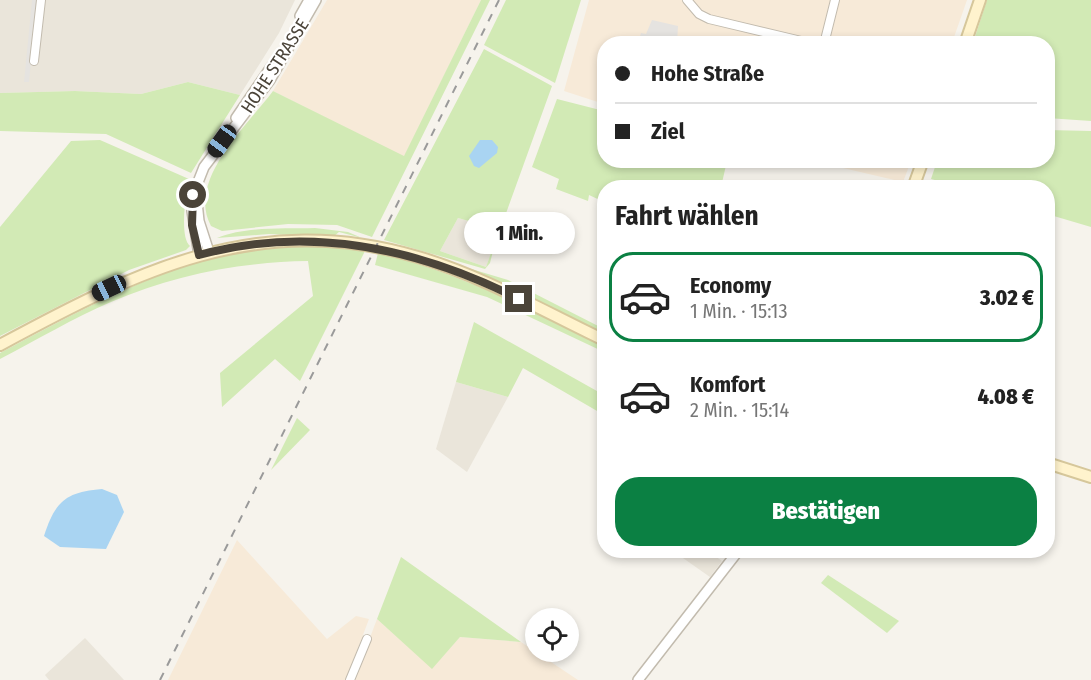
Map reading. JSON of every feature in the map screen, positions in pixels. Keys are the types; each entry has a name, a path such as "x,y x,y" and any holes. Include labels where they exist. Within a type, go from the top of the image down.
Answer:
{"main road":[{"path":"968,36 980,0"},
{"path":"0,345 109,288 204,253 277,241 313,241 375,247 417,257 462,272 597,337"},
{"path":"1055,466 1091,477"}],"street":[{"path":"34,61 41,0"},
{"name":"HOHE STRASSE","path":"267,78 309,0"},
{"name":"HOHE STRASSE","path":"204,253 199,222 198,183 204,167 267,78 316,0"},
{"path":"687,0 699,14 709,19 780,36"},
{"path":"827,36 835,0"},
{"path":"638,680 733,558"},
{"path":"350,680 367,639"}],"shaded area":[{"path":"0,0 295,0 279,33 240,95 188,82 141,94 75,91 0,93"},
{"path":"32,0 37,0 29,82 24,82"},
{"path":"327,0 481,0 404,157 273,91"},
{"path":"589,0 967,0 954,36 597,36 597,102 564,91"},
{"path":"652,20 678,26 677,36 640,36 641,33 646,34"},
{"path":"843,168 908,168 904,180 894,180"},
{"path":"458,218 500,230 486,267 440,251"},
{"path":"456,382 508,397 467,472 436,449"},
{"path":"237,540 327,639 356,616 369,619 346,680 168,680"},
{"path":"683,558 718,558 722,561 710,577"},
{"path":"377,619 432,668 460,637 521,642 525,645 525,662 551,662 578,680 354,680"},
{"path":"85,638 124,680 49,680 45,675"}],"green space":[{"path":"481,0 490,0 372,237 337,225 288,224 222,231 211,226 205,208 207,190 213,172 223,154 273,91 404,156"},
{"path":"506,0 581,0 555,83 484,45"},
{"path":"987,0 1091,0 1091,121 1055,119 1055,36 975,36"},
{"path":"484,49 552,86 500,230 458,218 440,251 486,267 496,239 490,263 485,269 384,240"},
{"path":"188,82 240,95 191,173 106,134 0,131 0,93 75,91 141,94"},
{"path":"557,99 597,109 597,168 725,168 723,180 597,180 597,199 589,195 588,201 556,189 559,179 532,167"},
{"path":"1055,130 1091,131 1091,227 1055,216 1055,180 931,179 935,168 1055,168"},
{"path":"100,140 189,179 184,224 190,246 186,250 129,270 0,336 0,227 71,141"},
{"path":"315,228 348,232 362,238 339,232 333,237 269,234 217,238 253,230"},
{"path":"320,246 365,251 300,381 275,359 222,407 220,373 313,296 308,261 232,267 158,284 97,308 0,359 0,353 92,305 155,277 221,256 255,249"},
{"path":"378,253 437,270 494,293 597,343 597,349 487,297 375,265"},
{"path":"468,268 508,280 597,325 597,332"},
{"path":"474,322 597,391 597,411 523,368 508,397 456,382"},
{"path":"297,418 310,430 271,470"},
{"path":"401,557 521,642 460,637 432,669 377,619"},
{"path":"828,575 899,621 887,633 821,583"}],"water":[{"path":"480,140 492,140 498,147 497,153 479,168 474,166 469,156"},
{"path":"102,489 117,495 124,512 106,549 60,547 44,536 52,515 63,501 79,493"}],"railway":[{"path":"160,680 499,0"}],"route":[{"path":"193,195 192,225 199,255 277,241 347,243 417,257 462,272 519,299"}]}
